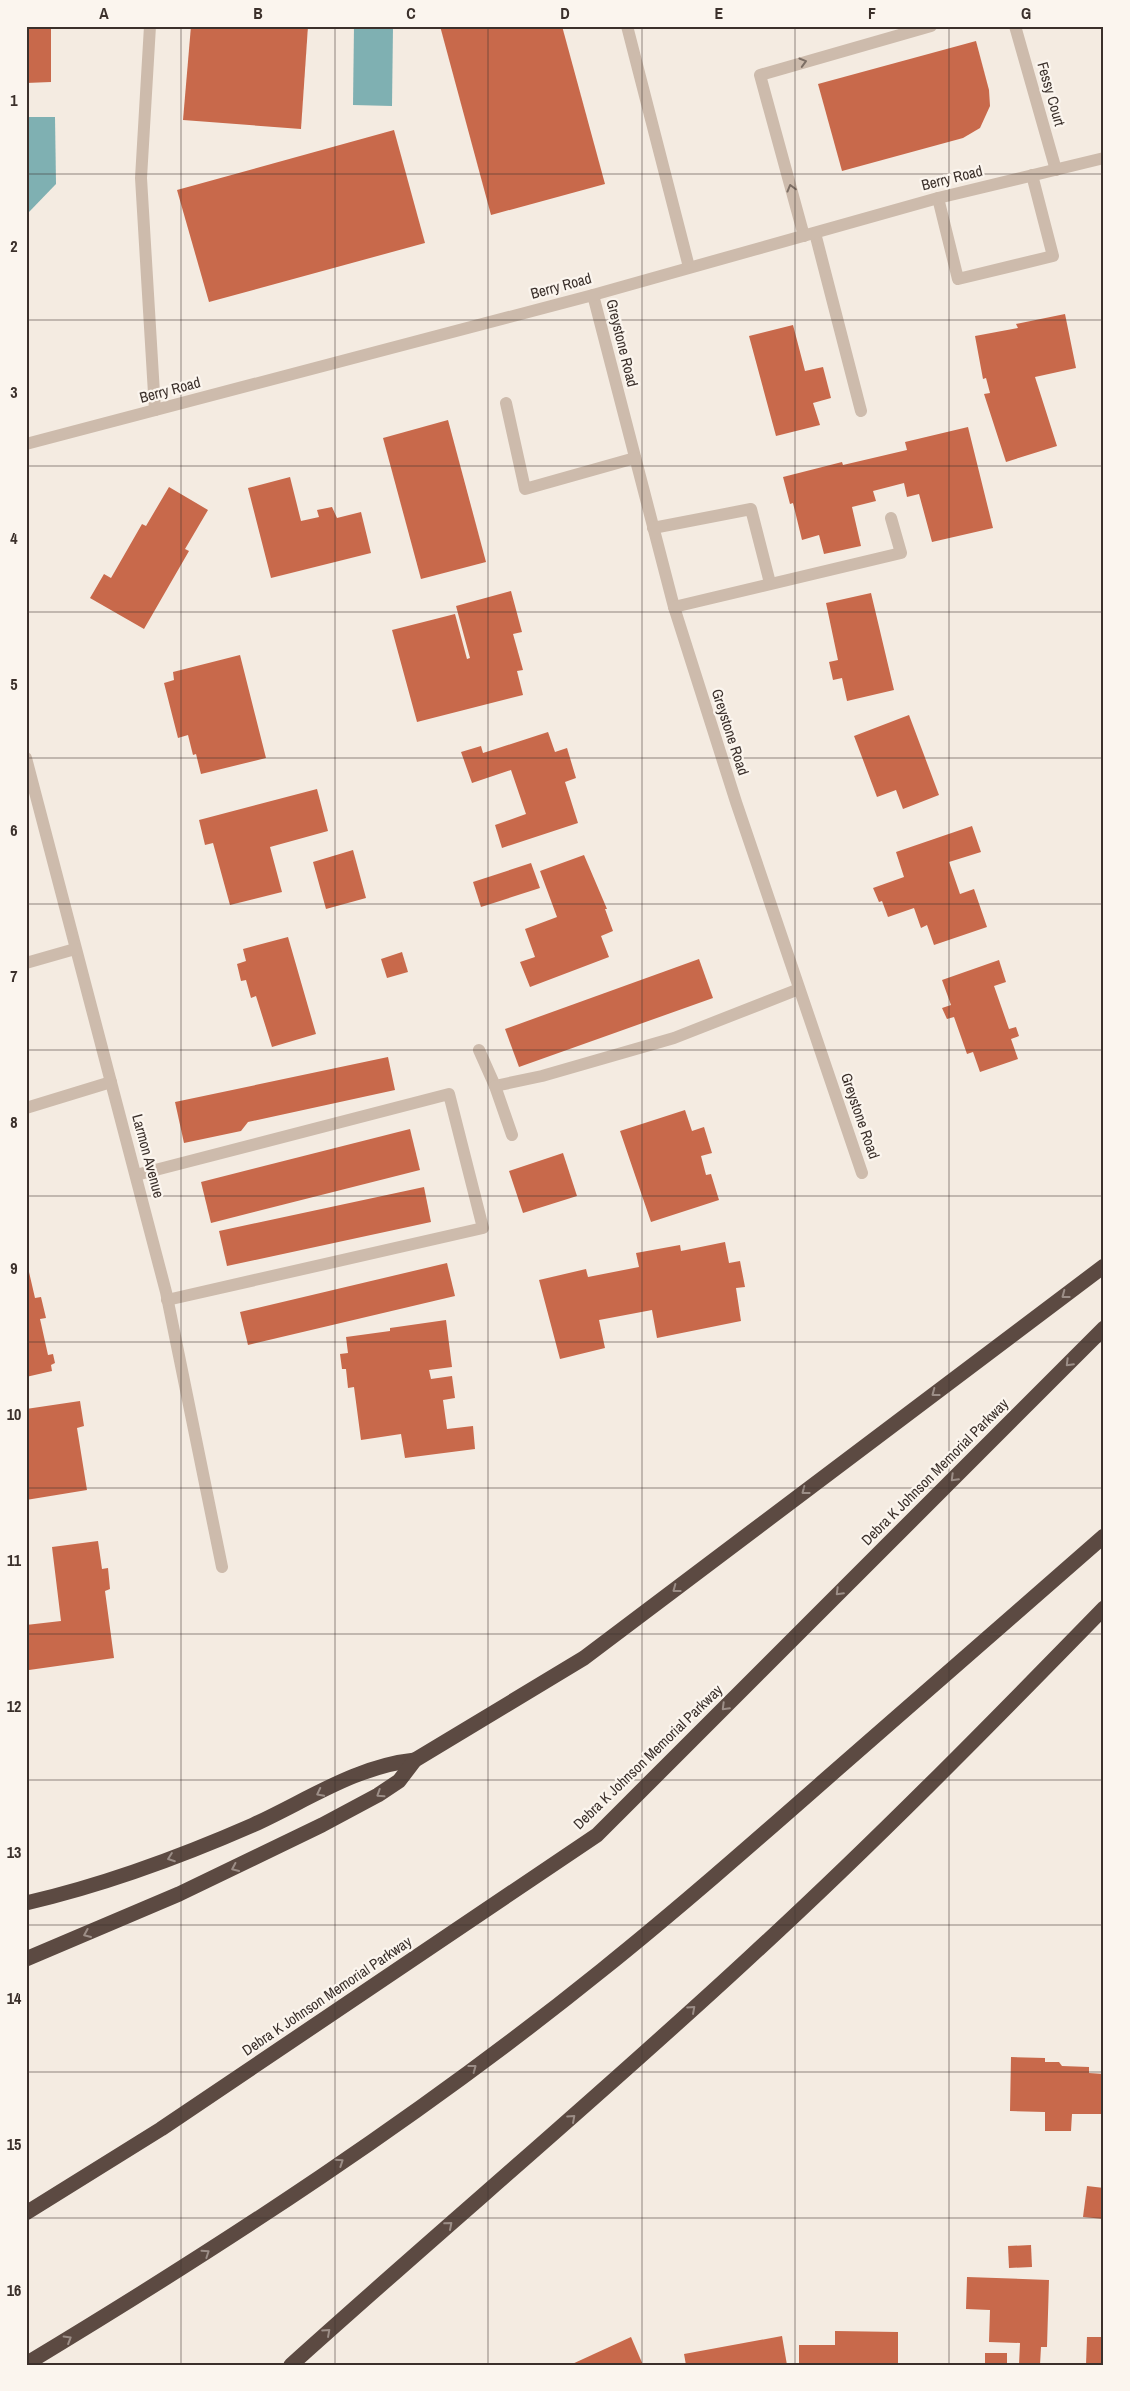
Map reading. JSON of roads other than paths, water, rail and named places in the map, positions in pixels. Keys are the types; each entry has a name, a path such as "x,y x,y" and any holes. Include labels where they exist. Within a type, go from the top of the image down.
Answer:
{"highway":[{"path":"26,1959 179,1894 378,1796 399,1781 414,1760 584,1658 1104,1266"},
{"name":"Debra K Johnson Memorial Parkway","path":"26,2213 161,2129 597,1834 1104,1328"},
{"path":"26,2364 167,2278 246,2226 367,2144 546,2014 723,1869 1104,1536"},
{"path":"291,2365 571,2119 750,1958 903,1813 1104,1608"},
{"path":"26,1903 77,1890 171,1858 252,1825 364,1771 389,1763 414,1760"}],"street":[{"path":"150,26 141,178 155,410"},
{"path":"627,26 689,267"},
{"path":"861,411 760,74 931,26"},
{"name":"Fessy Court","path":"1015,26 1056,170"},
{"name":"Berry Road","path":"26,444 593,294 938,198 1104,158"},
{"path":"938,198 958,279 1053,256 1032,175"},
{"name":"Greystone Road","path":"593,294 674,607 713,732 862,1172"},
{"path":"506,403 525,489 636,458"},
{"path":"653,528 750,509 770,584"},
{"path":"674,607 901,553 891,518"},
{"name":"Larmon Avenue","path":"26,758 167,1300 222,1567"},
{"path":"26,963 75,949"},
{"path":"495,1086 542,1076 674,1038 800,989"},
{"path":"479,1050 495,1086 512,1135"},
{"path":"26,1108 111,1082"},
{"path":"136,1175 449,1094 483,1228 167,1300"}],"water":[{"path":"354,26 393,26 392,106 353,105"},
{"path":"26,117 55,117 56,184 29,212 26,209"}]}
